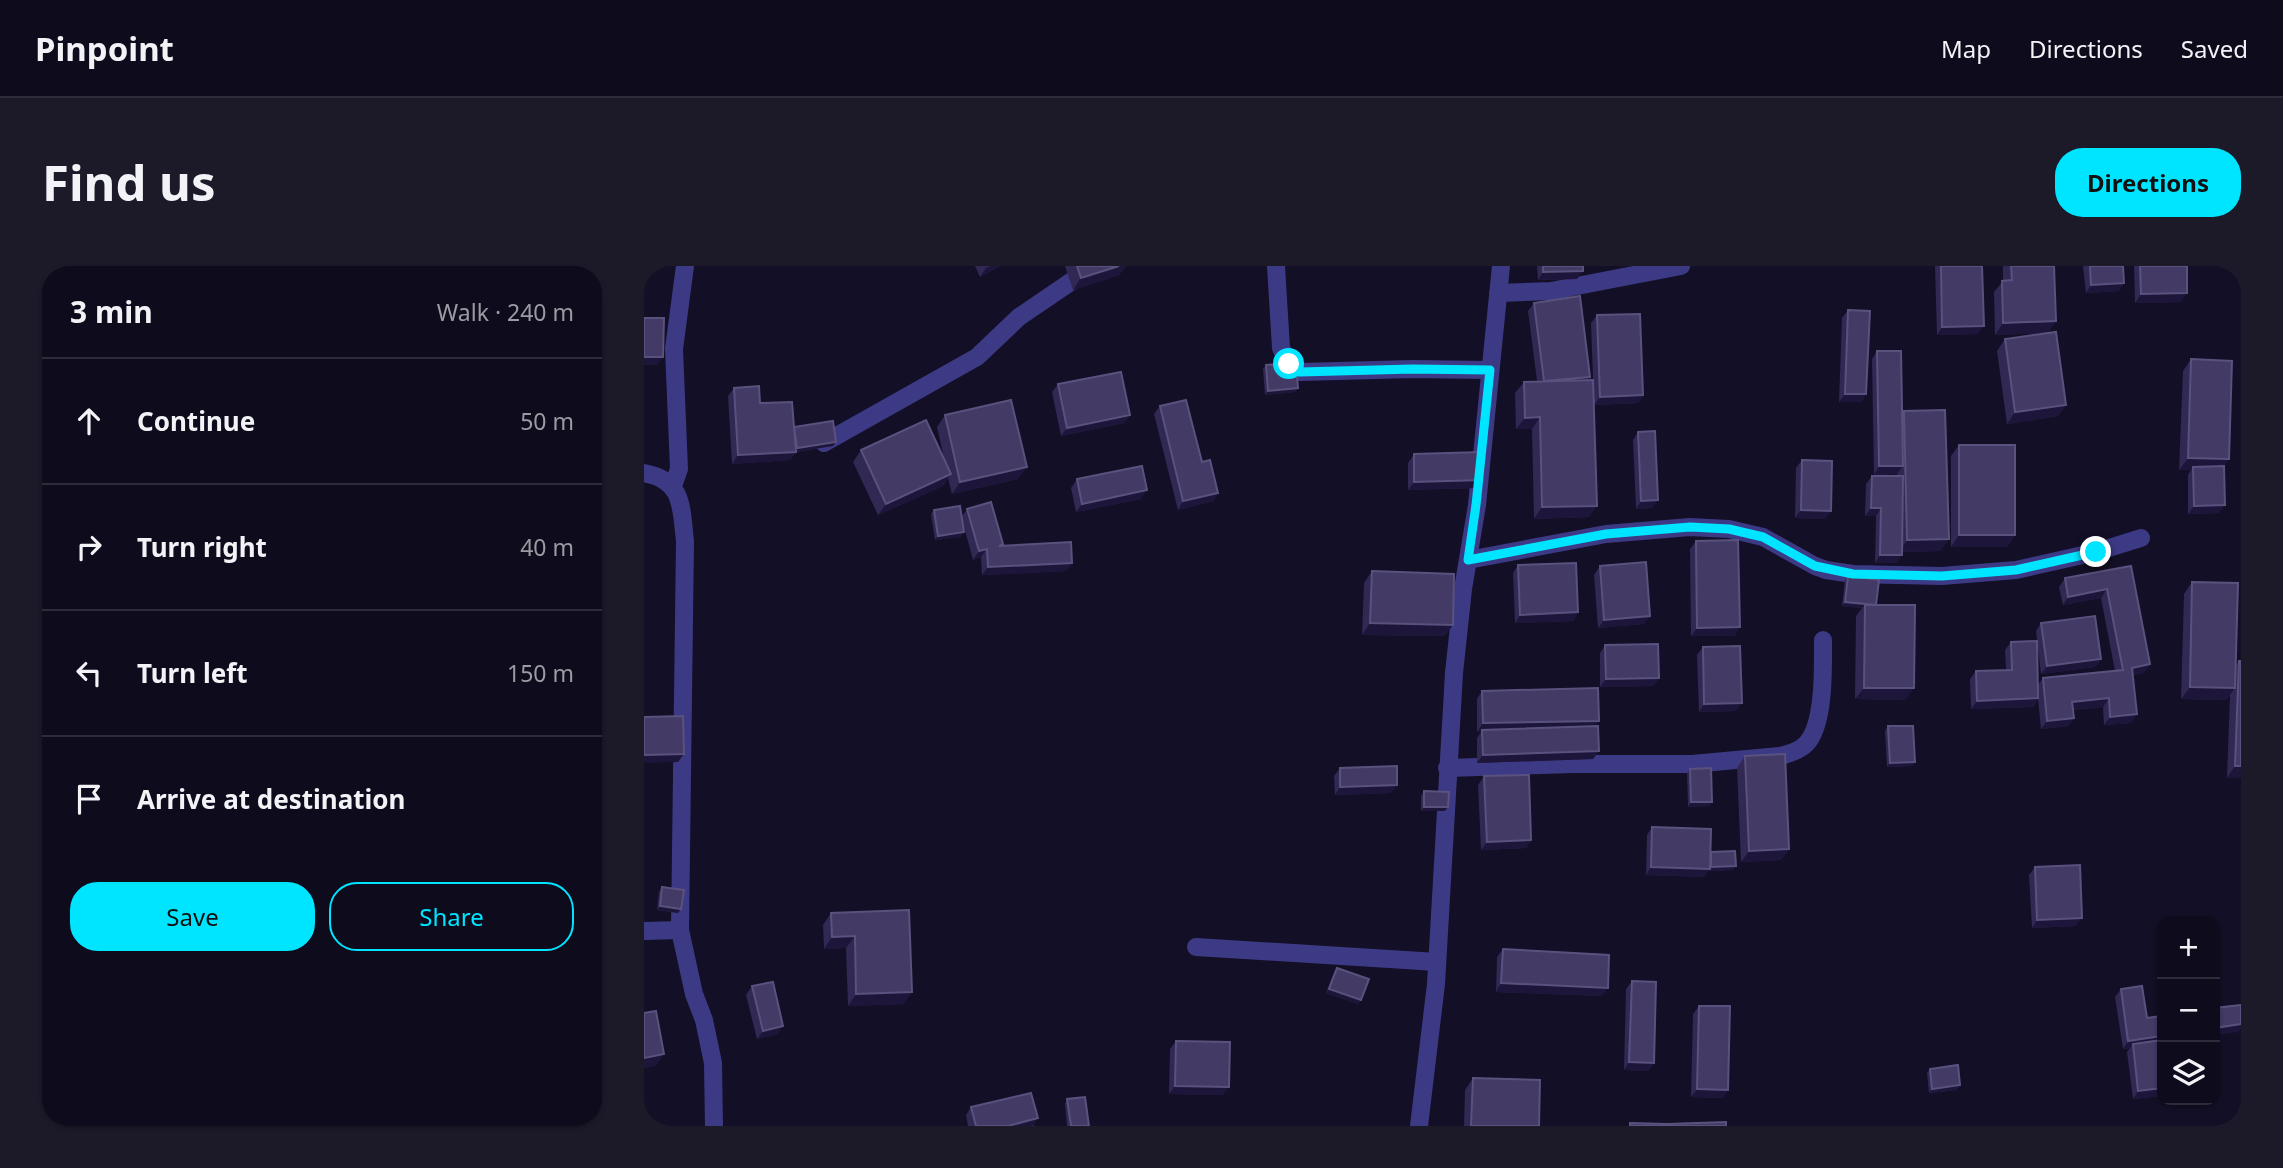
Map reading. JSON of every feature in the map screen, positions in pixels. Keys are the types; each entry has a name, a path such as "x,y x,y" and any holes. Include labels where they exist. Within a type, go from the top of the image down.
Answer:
{"street":[{"path":"673,486 680,469 674,349 685,266"},
{"path":"824,443 977,357 1019,317 1072,281 1103,266"},
{"path":"1276,266 1281,348 1289,364 1300,372 1490,370"},
{"path":"1419,1126 1437,962 1447,768 1463,589 1476,505 1501,266"},
{"path":"1498,293 1551,292 1681,266"},
{"path":"644,473 660,476 673,486 680,502 685,541 680,930 713,1063 714,1126"},
{"path":"1468,560 1606,534 1690,527 1729,529 1763,537 1826,570 1853,574 1942,576 2016,570 2096,552 2141,537"},
{"path":"1447,768 1692,764 1780,756 1794,752 1807,744 1815,729 1823,687 1823,640"},
{"path":"644,931 680,930"},
{"path":"1196,947 1437,962"}],"building":[{"path":"1077,266 1119,266 1081,278"},
{"path":"1543,266 1583,266 1583,271 1543,272"},
{"path":"1941,266 1982,266 1984,326 1942,327"},
{"path":"2011,266 2054,266 2056,321 2003,323 2002,281 2012,280"},
{"path":"2090,266 2123,266 2124,283 2091,285"},
{"path":"2140,266 2187,266 2187,293 2141,294"},
{"path":"1580,296 1590,377 1544,381 1534,303"},
{"path":"1848,310 1870,311 1866,394 1845,394"},
{"path":"1640,314 1643,395 1600,397 1597,315"},
{"path":"644,318 664,318 663,357 644,357"},
{"path":"2056,332 2066,405 2015,412 2005,339"},
{"path":"1877,351 1901,351 1903,466 1879,466"},
{"path":"2191,359 2232,361 2229,459 2188,458"},
{"path":"1296,363 1298,388 1268,391 1266,365"},
{"path":"1121,372 1130,415 1067,428 1058,384"},
{"path":"1593,380 1597,506 1542,507 1540,417 1525,418 1524,382"},
{"path":"759,386 760,403 792,402 796,452 738,455 734,388"},
{"path":"1011,400 1027,467 960,482 945,415"},
{"path":"1186,400 1202,462 1210,460 1218,493 1183,501 1160,406"},
{"path":"1945,410 1949,539 1907,540 1904,411"},
{"path":"926,420 951,474 886,504 861,450"},
{"path":"833,421 836,442 797,448 794,427"},
{"path":"1655,431 1658,500 1641,501 1638,432"},
{"path":"1959,445 2015,445 2015,535 1959,535"},
{"path":"1482,452 1482,480 1414,482 1414,454"},
{"path":"1802,460 1832,461 1831,511 1801,510"},
{"path":"1142,466 1147,490 1082,504 1077,479"},
{"path":"2224,466 2225,505 2194,506 2193,467"},
{"path":"1872,476 1903,476 1902,555 1880,555 1881,508 1871,508"},
{"path":"991,502 1003,544 999,546 1071,542 1072,563 988,567 987,549 979,551 967,509"},
{"path":"960,506 964,532 938,536 934,510"},
{"path":"1738,540 1740,627 1697,628 1696,541"},
{"path":"1646,562 1650,616 1604,620 1600,566"},
{"path":"1576,563 1578,612 1520,615 1518,565"},
{"path":"2131,566 2150,664 2132,668 2137,714 2110,717 2109,698 2072,702 2074,718 2047,721 2043,678 2123,670 2107,589 2068,597 2065,578"},
{"path":"1372,571 1454,574 1453,625 1370,623"},
{"path":"1848,576 1879,580 1876,605 1845,602"},
{"path":"2192,582 2238,583 2235,688 2190,687"},
{"path":"1865,605 1915,605 1914,688 1864,688"},
{"path":"2095,616 2101,659 2047,666 2041,623"},
{"path":"2037,641 2038,698 1977,701 1976,671 2012,670 2011,642"},
{"path":"1658,644 1659,678 1606,679 1605,645"},
{"path":"1740,646 1742,703 1704,704 1703,647"},
{"path":"2239,661 2241,766 2235,766"},
{"path":"1598,688 1599,721 1483,723 1482,691"},
{"path":"683,716 684,754 644,755 644,717"},
{"path":"1598,726 1599,751 1483,755 1482,730"},
{"path":"1888,726 1913,726 1915,762 1890,763"},
{"path":"1785,754 1789,849 1749,851 1745,756"},
{"path":"1397,766 1397,785 1340,787 1340,768"},
{"path":"1711,768 1712,802 1691,802 1690,769"},
{"path":"1529,775 1531,840 1487,842 1484,776"},
{"path":"1424,791 1449,792 1448,807 1424,807"},
{"path":"1652,827 1711,829 1710,869 1651,867"},
{"path":"1735,851 1736,866 1711,867 1711,852"},
{"path":"2080,865 2082,918 2037,920 2035,867"},
{"path":"662,887 684,890 681,909 660,906"},
{"path":"909,910 912,992 856,994 855,936 832,937 831,913"},
{"path":"1503,949 1609,955 1608,988 1501,983"},
{"path":"1337,968 1369,979 1361,1000 1329,989"},
{"path":"1632,981 1656,982 1654,1063 1629,1062"},
{"path":"773,982 783,1026 763,1031 752,986"},
{"path":"2142,986 2147,1018 2157,1017 2157,1037 2128,1041 2121,989"},
{"path":"2241,1005 2241,1024 2220,1027 2220,1007"},
{"path":"1699,1006 1730,1006 1728,1090 1697,1089"},
{"path":"656,1011 664,1054 644,1058 644,1013"},
{"path":"1176,1041 1230,1042 1229,1087 1175,1086"},
{"path":"2157,1041 2157,1089 2138,1091 2133,1044"},
{"path":"1958,1065 1960,1085 1932,1089 1930,1069"},
{"path":"1473,1078 1540,1080 1539,1126 1471,1126"},
{"path":"1031,1093 1038,1118 1008,1126 976,1126 971,1107"},
{"path":"1085,1097 1089,1126 1071,1126 1067,1099"},
{"path":"1726,1122 1726,1126 1668,1126 1668,1124"},
{"path":"1630,1123 1666,1124 1666,1126 1630,1126"}],"route":[{"path":"1289,364 1300,372 1490,370 1468,560 1606,534 1690,527 1729,529 1763,537 1815,566 1853,574 1942,576 2016,570 2096,552"}]}
